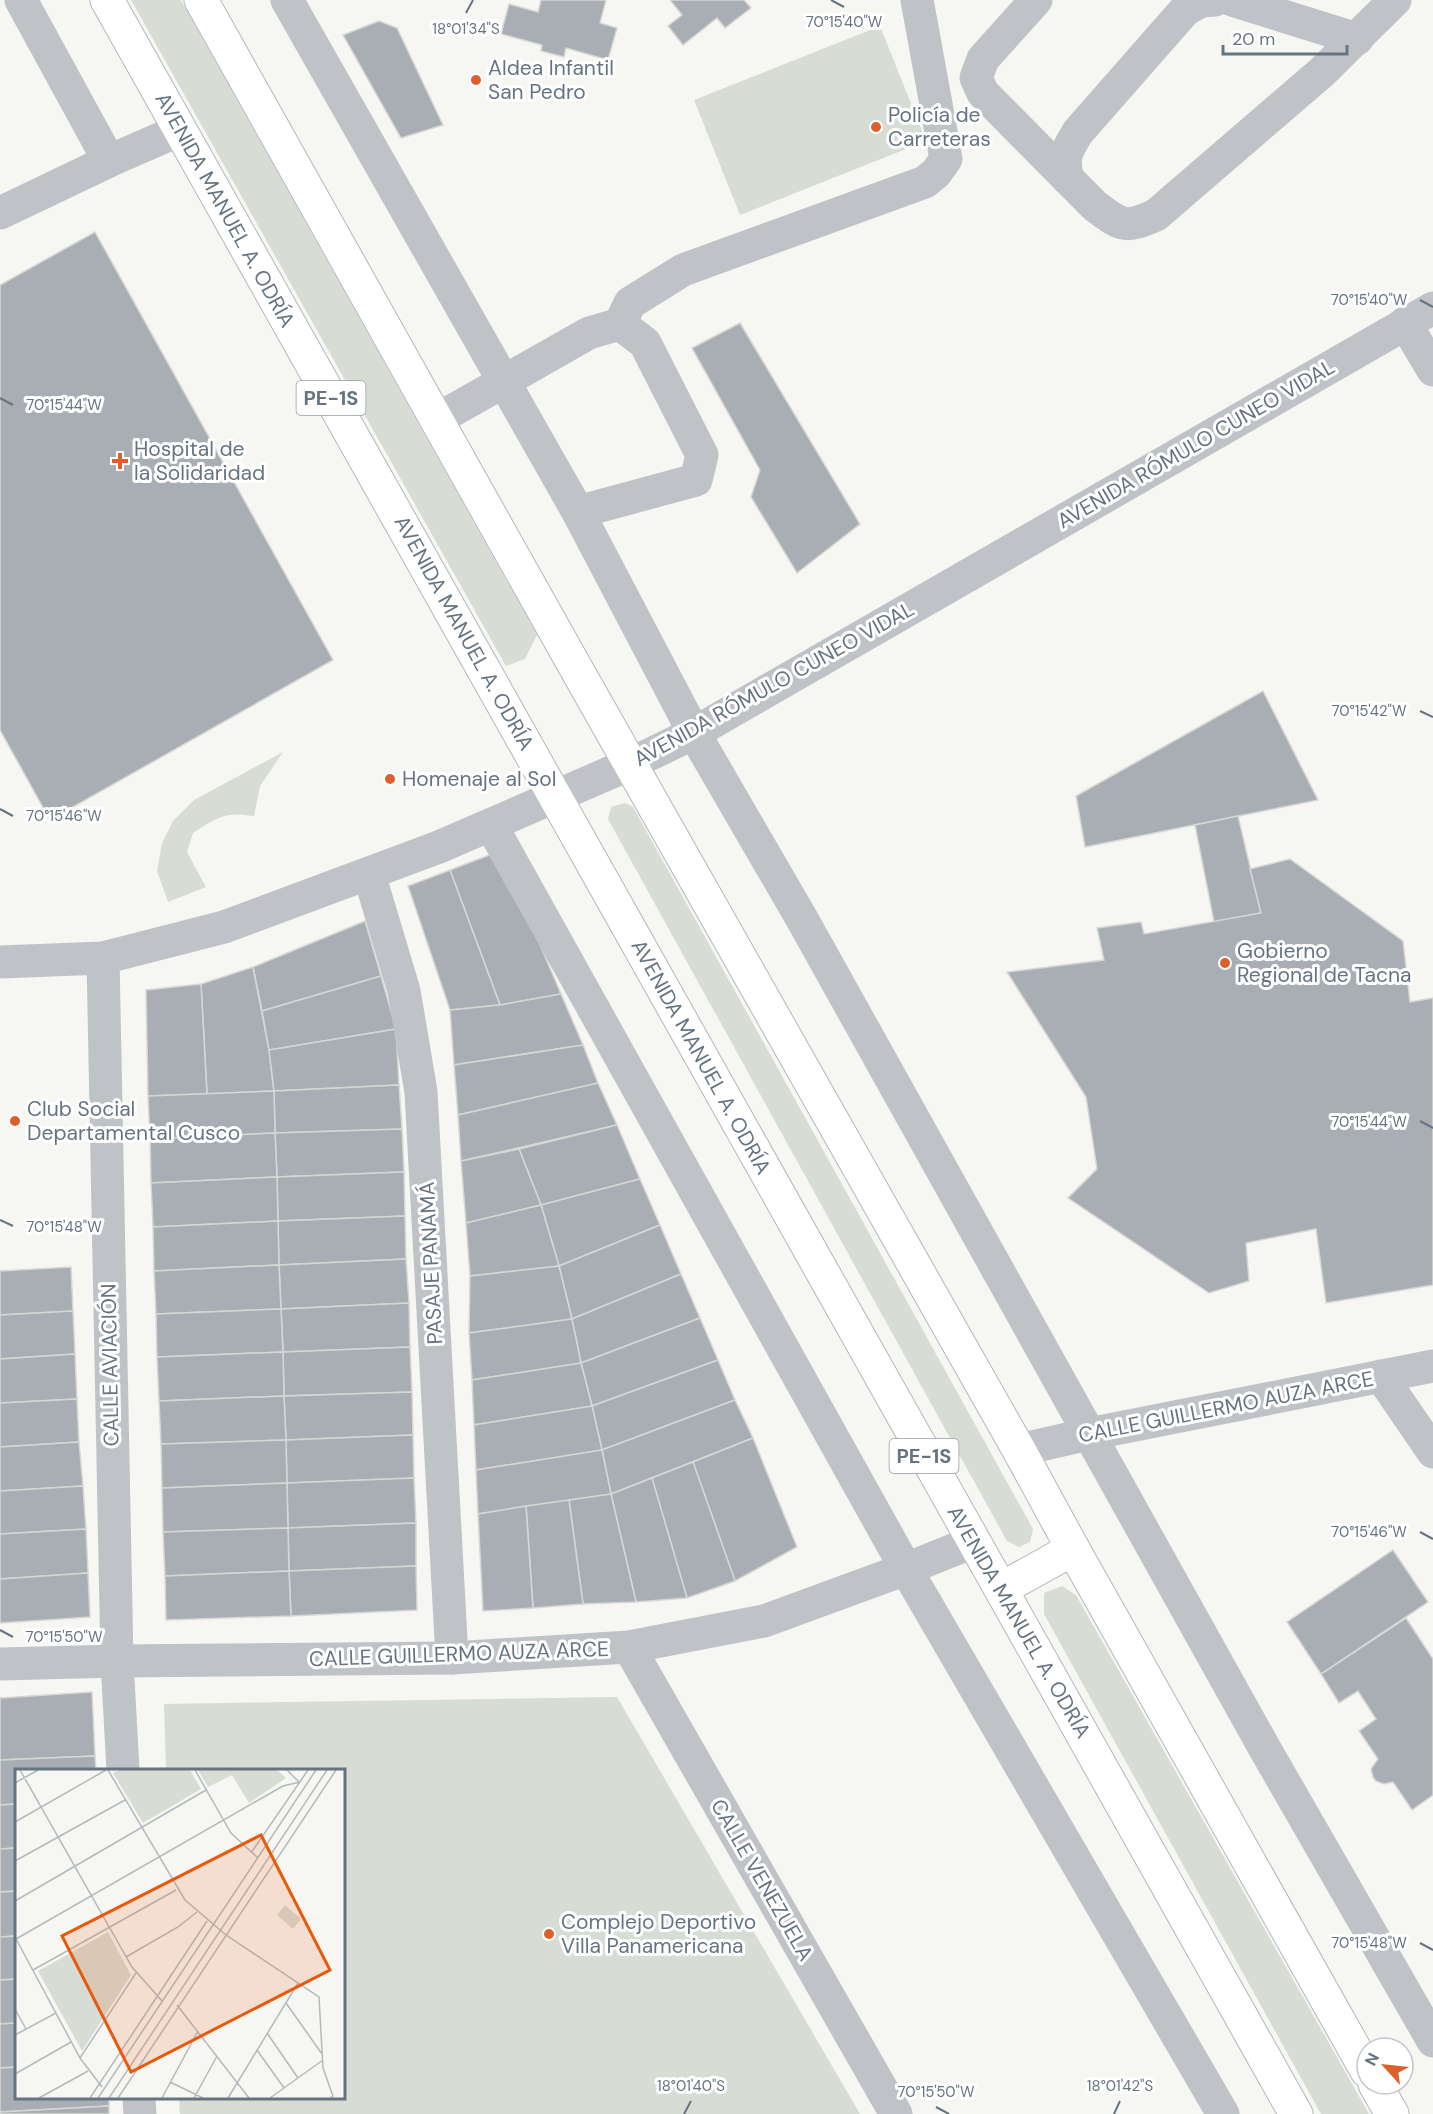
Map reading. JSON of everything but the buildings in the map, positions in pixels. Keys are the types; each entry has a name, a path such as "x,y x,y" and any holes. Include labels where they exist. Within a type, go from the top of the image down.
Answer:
{"highway":[{"name":"AVENIDA MANUEL A. ODRÍA","path":"107,0 1296,2114"},
{"path":"201,0 1355,2050"},
{"path":"1001,1589 1073,1549"},
{"path":"1382,2096 1392,2114"}],"street":[{"path":"21,0 109,161"},
{"path":"287,0 578,512 694,733 808,929 1265,1749 1433,2041"},
{"path":"436,420 590,333 620,324 630,303 683,270 925,182 936,173 946,159 917,0"},
{"path":"976,78 983,59 1036,0"},
{"path":"1232,0 1357,39"},
{"path":"926,53 976,78 983,93 1095,206 1117,222 1135,225 1156,215 1322,72 1391,2"},
{"path":"1068,179 1064,162 1067,150 1078,132 1196,3"},
{"path":"0,213 180,130"},
{"path":"1029,140 1050,144 1061,142 1078,132"},
{"path":"1419,316 1433,370"},
{"name":"AVENIDA RÓMULO CUNEO VIDAL","path":"0,962 103,958 224,927 440,847 630,764 694,733 1419,316"},
{"path":"578,512 696,480 702,455 645,343 620,324"},
{"path":"491,825 906,1569 1223,2114"},
{"name":"PASAJE PANAMÁ","path":"369,874 404,991 421,1092 452,1658"},
{"name":"CALLE AVIACIÓN","path":"103,958 117,1660 123,1769"},
{"name":"CALLE GUILLERMO AUZA ARCE","path":"1019,1450 1433,1366"},
{"path":"1381,1376 1433,1452"},
{"name":"CALLE GUILLERMO AUZA ARCE","path":"0,1664 117,1660 452,1658 629,1647 764,1621 973,1542"},
{"name":"CALLE VENEZUELA","path":"629,1647 896,2114"},
{"path":"139,2099 140,2114"}],"shaded area":[{"path":"131,0 181,0 537,635 525,659 506,666"},
{"path":"880,26 926,141 740,215 694,100"},
{"path":"283,752 260,786 254,816 228,815 208,823 193,833 187,852 206,887 168,902 157,871 162,843 173,821 194,800"},
{"path":"625,803 633,807 1033,1529 1030,1542 1019,1547 1007,1541 608,819 611,807"},
{"path":"1062,1586 1076,1595 1355,2089 1355,2096 1359,2096 1369,2114 1321,2114 1044,1614 1044,1593"},
{"name":"Complejo Deportivo Villa Panamericana","path":"617,1697 860,2114 180,2114 179,2099 345,2099 345,1769 166,1769 164,1704"}],"place":[{"name":"Aldea Infantil San Pedro","path":"476,80"},
{"name":"Policía de Carreteras","path":"876,127"},
{"name":"Hospital de la Solidaridad","path":"120,461"},
{"name":"Homenaje al Sol","path":"390,779"},
{"name":"Gobierno Regional de Tacna","path":"1225,963"},
{"name":"Club Social Departamental Cusco","path":"15,1121"},
{"name":"Complejo Deportivo Villa Panamericana","path":"549,1934"}]}
